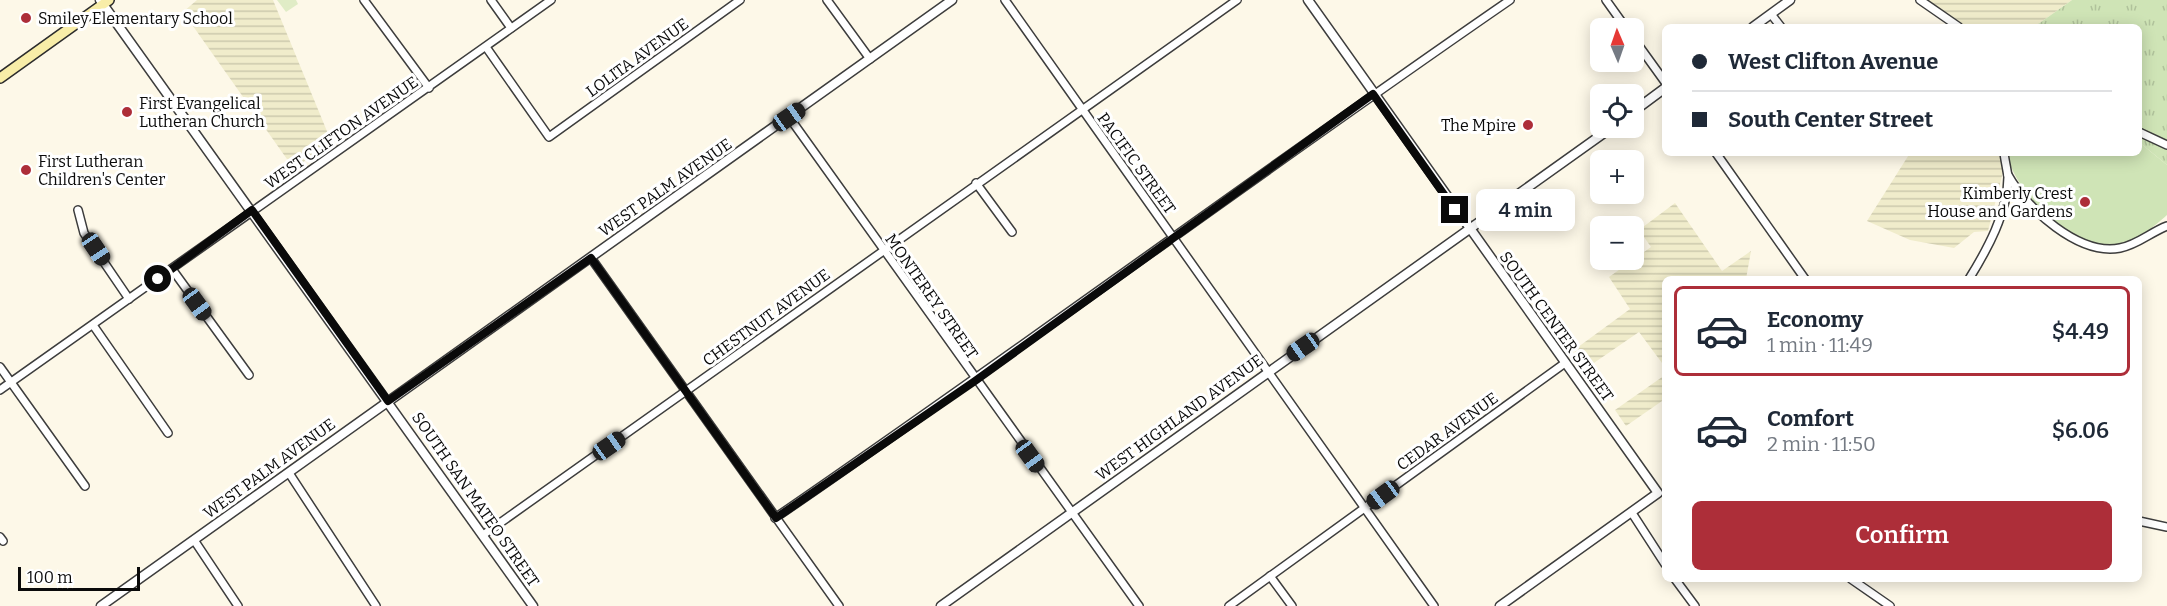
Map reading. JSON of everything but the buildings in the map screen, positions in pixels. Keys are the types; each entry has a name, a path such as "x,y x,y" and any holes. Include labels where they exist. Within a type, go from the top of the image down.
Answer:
{"main road":[{"path":"0,78 104,2"}],"street":[{"path":"364,0 429,88"},
{"path":"492,0 512,28"},
{"name":"WEST CLIFTON AVENUE","path":"0,390 551,0"},
{"name":"LOLITA AVENUE","path":"486,47 549,137 740,0"},
{"path":"827,0 870,59"},
{"name":"WEST PALM AVENUE","path":"101,606 952,0"},
{"name":"PACIFIC STREET","path":"1005,0 1434,606"},
{"name":"CHESTNUT AVENUE","path":"483,535 688,391 1081,108 1237,0"},
{"name":"SOUTH CENTER STREET","path":"1308,0 1565,363 1662,490"},
{"path":"776,518 975,381 1373,94 1510,0"},
{"path":"1606,0 1619,18"},
{"path":"1757,24 1790,0"},
{"path":"1920,0 1955,24"},
{"name":"SOUTH SAN MATEO STREET","path":"104,2 533,606"},
{"path":"1771,14 1779,24"},
{"path":"1644,53 1662,78"},
{"path":"1644,104 1662,90"},
{"name":"MONTEREY STREET","path":"789,117 975,381 1139,606"},
{"path":"2142,133 2167,145"},
{"name":"WEST HIGHLAND AVENUE","path":"941,606 1597,138"},
{"path":"1718,156 1803,276"},
{"path":"1972,276 1992,236 2006,196 2008,176 2005,156"},
{"path":"2008,176 2025,201 2061,230 2091,248 2124,248 2167,226"},
{"path":"976,183 1012,232"},
{"path":"78,210 84,233 129,299"},
{"path":"591,258 688,391 838,606"},
{"path":"172,269 249,375"},
{"path":"93,325 168,433"},
{"name":"CEDAR AVENUE","path":"1229,606 1565,363"},
{"path":"0,367 85,486"},
{"path":"289,473 376,606"},
{"path":"1500,606 1662,490"},
{"path":"1632,513 1662,559"},
{"path":"2142,522 2167,527"},
{"path":"194,540 238,606"},
{"path":"1270,576 1292,606"},
{"path":"1677,582 1695,606"},
{"path":"1855,582 1890,606"}],"shaded area":[{"path":"197,0 273,0 331,141 294,169 183,12"},
{"path":"1925,0 2072,0 2038,24 1962,24"},
{"path":"1908,156 2001,156 2003,172 1988,231 1974,232 1954,248 1910,240 1867,221"},
{"path":"1675,203 1722,271 1751,251 1747,276 1662,276 1662,363 1639,332 1588,367 1574,350 1630,309 1609,277 1619,270 1644,270 1644,252 1651,247 1644,237 1644,226"},
{"path":"1662,377 1662,401 1626,426 1615,410"}],"green space":[{"path":"277,0 296,0 298,4 286,12"},
{"path":"2072,0 2167,0 2167,165 2142,144 2142,24 2038,24"},
{"path":"2142,144 2167,165 2167,215 2148,231 2127,243 2111,246 2095,244 2079,238 2046,214 2020,184 2008,156 2142,156"}],"place":[{"name":"Smiley Elementary School","path":"26,18"},
{"name":"First Evangelical Lutheran Church","path":"127,112"},
{"name":"The Mpire","path":"1528,125"},
{"name":"First Lutheran Children's Center","path":"26,170"},
{"name":"Kimberly Crest House and Gardens","path":"2085,202"}],"route":[{"path":"158,279 252,210 388,401 591,258 688,391 776,518 975,381 1373,94 1455,210"}]}
